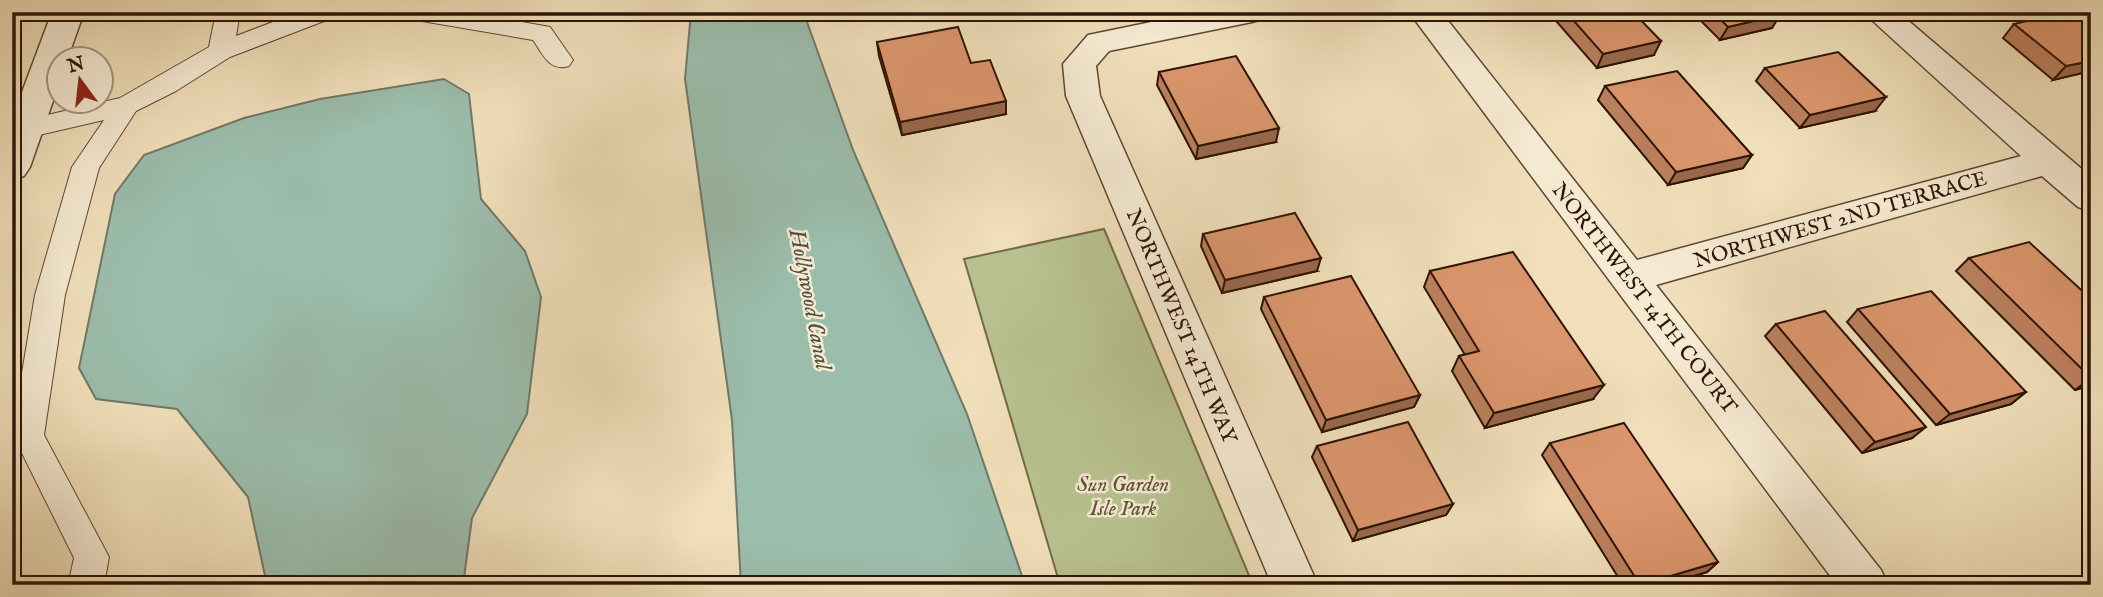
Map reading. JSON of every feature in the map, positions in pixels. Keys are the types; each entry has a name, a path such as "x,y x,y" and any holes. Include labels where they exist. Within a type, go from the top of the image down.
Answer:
{"street":[{"path":"12,167 68,12"},
{"name":"NORTHWEST 14TH WAY","path":"1252,12 1099,43 1079,64 1083,96 1295,585"},
{"name":"NORTHWEST 14TH COURT","path":"1424,12 1631,277 1865,585"},
{"path":"1878,12 2091,198"},
{"name":"NORTHWEST 2ND TERRACE","path":"1631,277 2049,161"}],"lane":[{"path":"221,51 229,12"},
{"path":"26,129 127,105 167,85 221,51 323,12"},
{"path":"416,12 541,33 560,60"},
{"path":"86,585 92,557 28,436 50,295 86,167 127,105"}],"green space":[{"name":"Sun Garden Isle Park","path":"1104,229 1253,585 1060,585 964,259"}],"water":[{"name":"Hollywood Canal","path":"691,12 810,12 807,22 853,150 967,414 1025,585 741,585 732,420 685,79"},
{"path":"444,79 469,94 481,199 525,251 541,297 527,414 472,518 463,585 267,585 248,497 177,409 96,399 79,368 115,194 144,155 244,118 320,99"}],"building":[{"path":"1566,12 1633,12 1661,41 1603,54"},
{"path":"1713,12 1778,12 1780,15 1728,27"},
{"path":"2068,12 2084,12 2091,18 2091,61 2066,66 2014,24"},
{"path":"958,27 971,63 990,60 1006,101 900,122 877,42"},
{"path":"1838,52 1886,97 1810,115 1765,68"},
{"path":"1236,56 1279,128 1198,146 1159,72"},
{"path":"1677,71 1752,155 1676,172 1605,86"},
{"path":"1295,213 1321,258 1225,280 1203,234"},
{"path":"2029,242 2091,299 2091,378 1969,258"},
{"path":"1513,252 1604,385 1494,413 1459,356 1479,351 1430,271"},
{"path":"1351,276 1420,395 1326,420 1264,297"},
{"path":"1931,291 2026,392 1950,414 1858,309"},
{"path":"1825,311 1926,427 1875,442 1776,324"},
{"path":"1408,422 1453,504 1358,530 1317,446"},
{"path":"1624,423 1718,562 1640,585 1550,443"}]}
